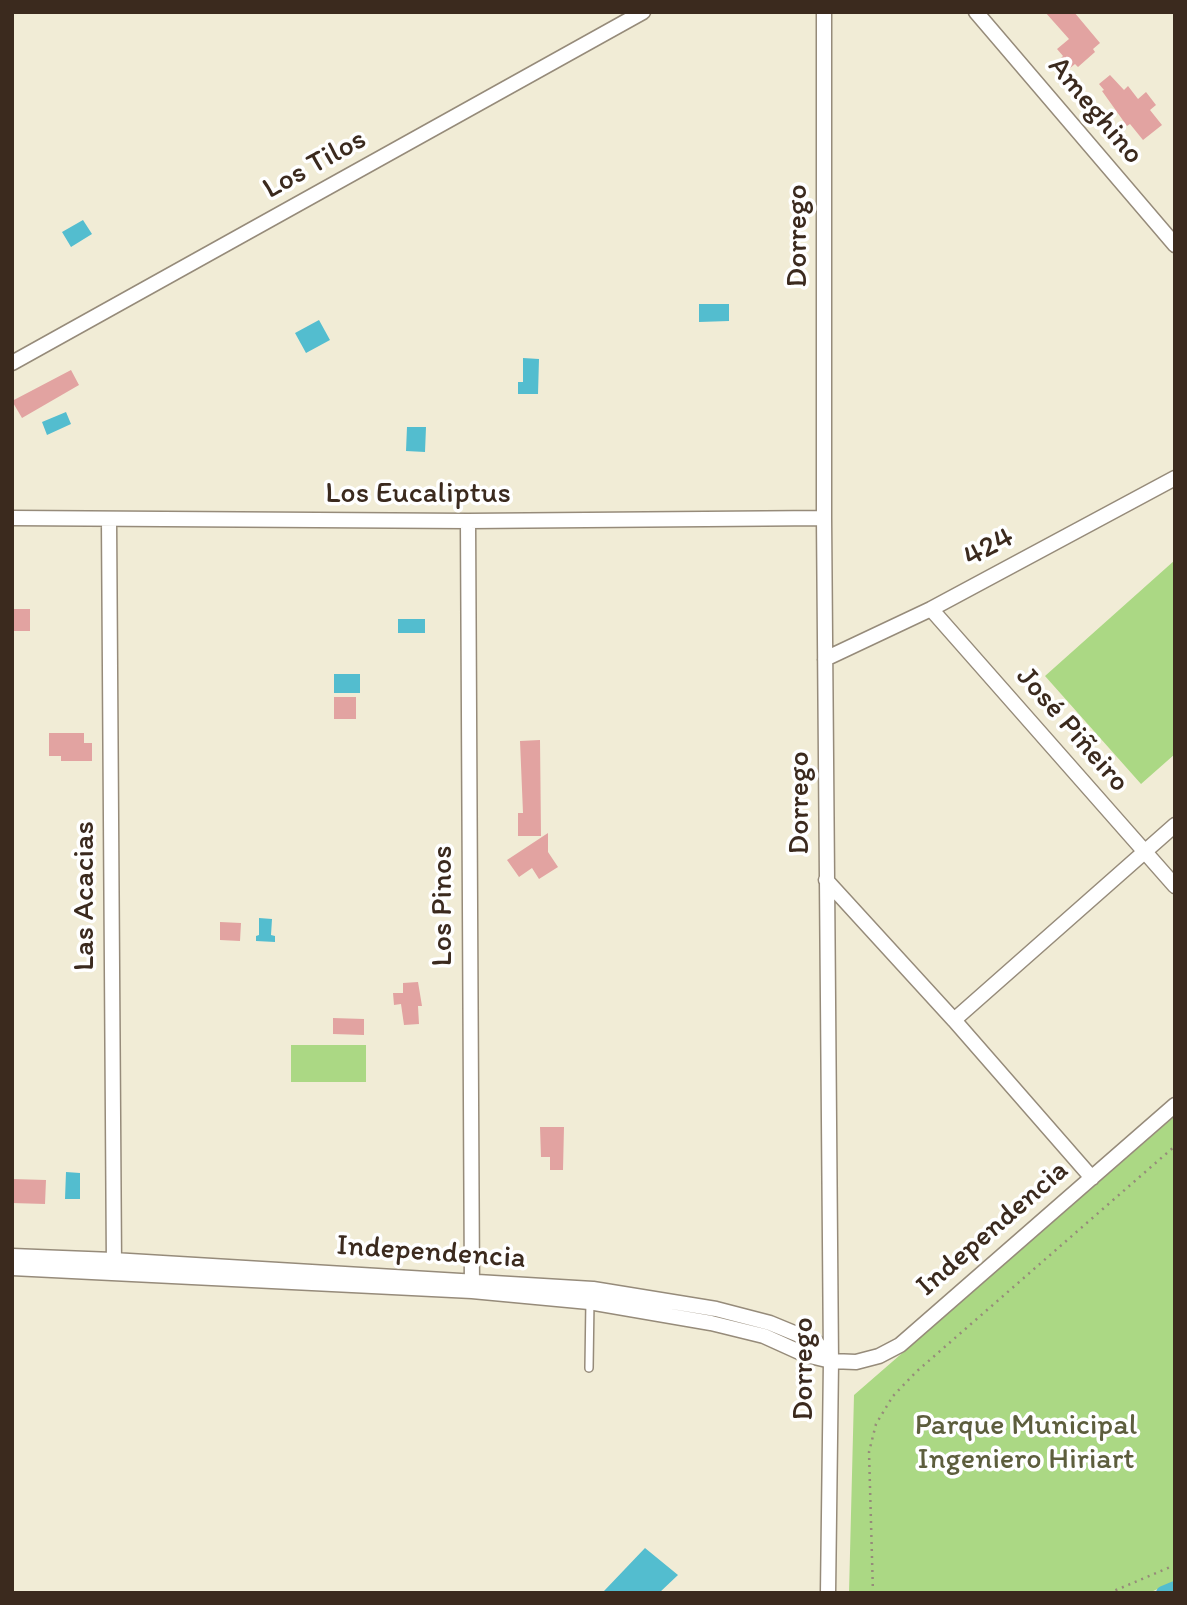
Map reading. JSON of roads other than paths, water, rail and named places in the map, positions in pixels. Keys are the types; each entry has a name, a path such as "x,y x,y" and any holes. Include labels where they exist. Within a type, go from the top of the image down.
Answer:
{"street":[{"name":"Los Tilos","path":"12,363 643,12"},
{"name":"Dorrego","path":"824,12 824,518 831,1361 828,1593"},
{"name":"Ameghino","path":"976,12 1175,245"},
{"name":"424","path":"825,659 930,609 1175,478"},
{"name":"Los Eucaliptus","path":"12,518 468,521 824,518"},
{"name":"Las Acacias","path":"109,519 114,1266"},
{"name":"Los Pinos","path":"468,521 471,1286"},
{"name":"José Piñeiro","path":"930,609 1175,886"},
{"path":"954,1020 1175,825"},
{"path":"826,880 954,1020 1092,1178"},
{"name":"Independencia","path":"12,1256 114,1266 471,1286 716,1310 770,1323 816,1342 831,1361 856,1362 879,1356 900,1345 1175,1105"},
{"name":"Independencia","path":"12,1268 114,1266"}],"lane":[{"path":"589,1368 591,1296"}],"water":[{"path":"83,220 92,234 71,247 62,232"},
{"path":"699,304 729,304 729,321 699,322"},
{"path":"319,320 330,340 306,353 295,333"},
{"path":"523,358 539,359 538,394 518,394 518,382 523,382"},
{"path":"66,412 71,424 47,435 42,422"},
{"path":"407,427 426,427 425,452 406,451"},
{"path":"398,619 425,619 425,633 398,633"},
{"path":"334,674 360,674 360,693 334,693"},
{"path":"259,918 272,919 271,935 275,936 275,942 256,941 256,936 259,935"},
{"path":"66,1172 80,1173 80,1199 65,1199"},
{"path":"645,1548 678,1575 659,1593 605,1593 604,1591"}],"waterway":[{"path":"1163,1593 1175,1588"}],"park label":[{"name":"Parque Municipal Ingeniero Hiriart","path":"1026,1443"}]}
